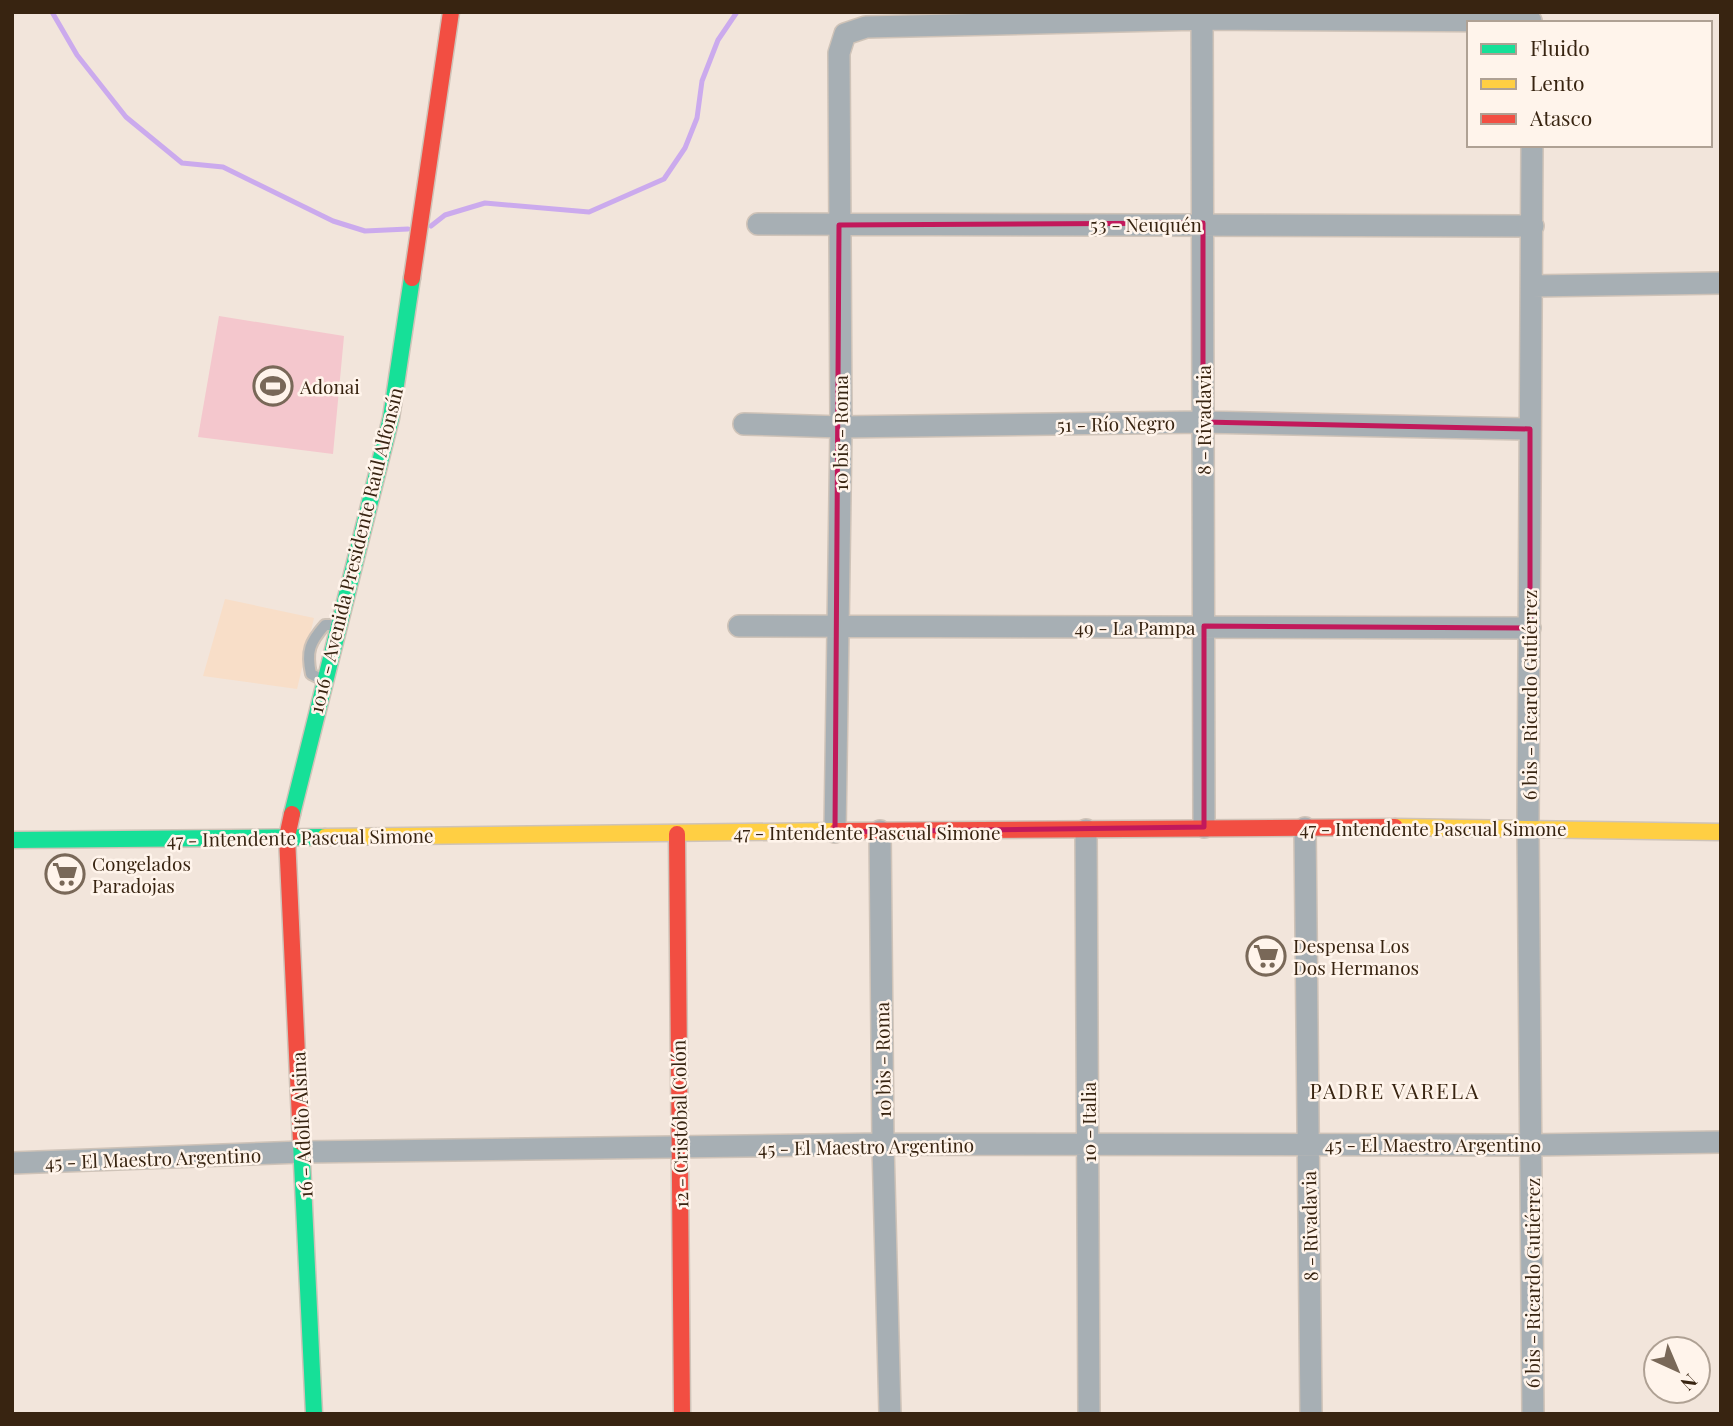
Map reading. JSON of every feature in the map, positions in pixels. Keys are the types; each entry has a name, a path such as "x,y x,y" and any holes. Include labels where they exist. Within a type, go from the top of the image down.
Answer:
{"street":[{"name":"1016 - Avenida Presidente Raúl Alfonsín","path":"288,837 299,775 322,680 391,418 451,12"},
{"path":"1202,16 1531,19"},
{"name":"10 bis - Roma","path":"835,832 841,427 839,53 845,34 866,27 1202,16"},
{"name":"8 - Rivadavia","path":"1202,16 1204,827"},
{"name":"6 bis - Ricardo Gutiérrez","path":"1532,147 1528,827 1533,1414"},
{"name":"53 - Neuquén","path":"758,225 1203,223 1533,226"},
{"path":"1532,286 1721,284"},
{"name":"51 - Río Negro","path":"744,424 841,427 1203,422 1530,429"},
{"name":"49 - La Pampa","path":"739,626 1530,628"},
{"name":"47 - Intendente Pascual Simone","path":"12,840 1204,827 1528,827 1721,832"},
{"name":"8 - Rivadavia","path":"1305,828 1311,1414"},
{"name":"10 - Italia","path":"1086,830 1089,1414"},
{"name":"10 bis - Roma","path":"880,831 883,1144 890,1414"},
{"name":"12 - Cristóbal Colón","path":"677,834 682,1414"},
{"name":"16 - Adolfo Alsina","path":"288,837 314,1414"},
{"name":"45 - El Maestro Argentino","path":"12,1163 302,1152 883,1144 1530,1145 1721,1142"}],"highlighted area":[{"path":"1203,223 1203,422 1530,429 1530,628 1204,626 1204,827 835,832 839,225"}],"shaded area":[{"name":"Adonai","path":"219,316 344,336 333,454 198,437"},
{"path":"225,599 314,618 297,689 203,676"}],"waterway":[{"path":"52,12 77,55 126,117 182,163 223,167 333,221 365,231 408,229"},
{"path":"431,226 445,215 485,203 589,212 664,179 685,148 697,118 702,81 718,40 737,12"}],"traffic: fast":[{"path":"292,814 391,418 412,278"},
{"path":"12,840 325,837"},
{"path":"301,1142 314,1414"}],"traffic: slow":[{"path":"1395,827 1721,832"},
{"path":"325,837 837,831"}],"traffic: jam":[{"path":"412,278 451,12"},
{"path":"292,814 287,837 301,1142"},
{"path":"837,831 1395,827"},
{"path":"677,834 682,1414"}],"place":[{"name":"Adonai","path":"273,386"},
{"name":"Congelados Paradojas","path":"65,874"},
{"name":"Despensa Los Dos Hermanos","path":"1266,956"}],"district":[{"name":"PADRE VARELA","path":"1395,1090"}]}
